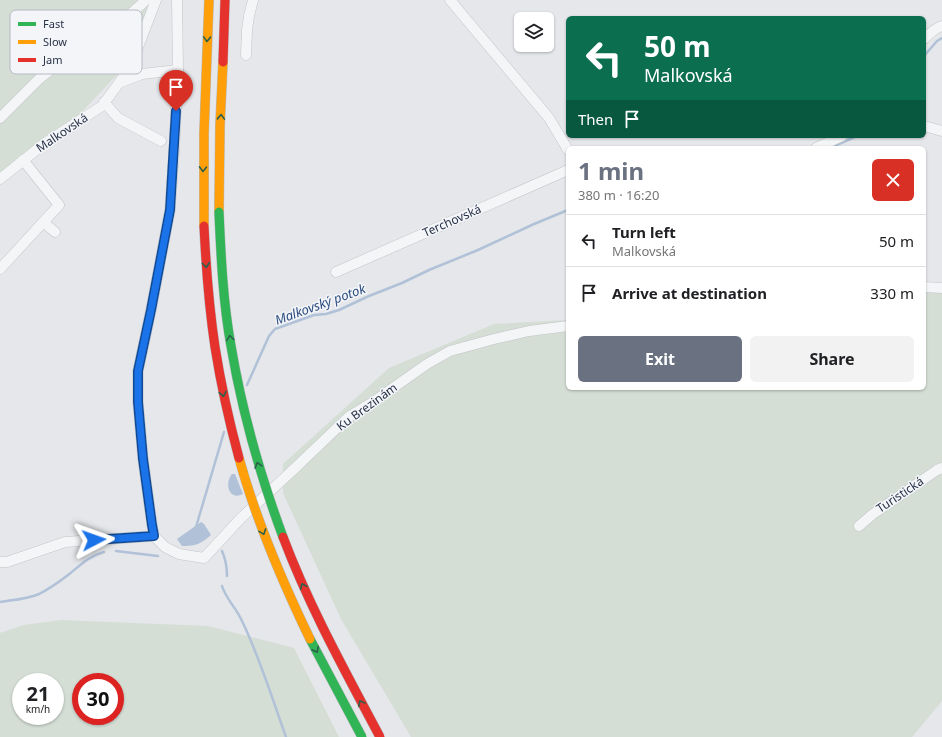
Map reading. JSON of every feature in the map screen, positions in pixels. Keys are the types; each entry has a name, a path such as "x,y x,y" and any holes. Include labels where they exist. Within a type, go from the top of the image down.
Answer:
{"highway":[{"path":"209,0 204,134 204,226 208,295 217,360 226,406 237,452 251,498 269,547 304,626 362,737"},
{"path":"225,0 219,212 222,273 226,311 238,389 262,481 296,570 311,605 336,655 380,737"}],"street":[{"path":"136,10 146,0"},
{"name":"Malkovská","path":"142,37 156,0"},
{"path":"0,562 7,562 65,542 154,536 143,459 138,402 138,371 170,210 178,70 177,0"},
{"path":"246,56 247,30 253,0"},
{"path":"450,0 549,118 566,147"},
{"path":"926,37 942,26"},
{"path":"119,83 142,74 178,70"},
{"path":"0,118 45,74"},
{"name":"Malkovská","path":"0,179 45,143 102,106 126,74"},
{"path":"104,102 118,118 161,141"},
{"path":"926,127 942,131"},
{"path":"820,146 838,138"},
{"path":"0,269 59,205 23,160"},
{"name":"Terchovská","path":"336,272 566,171"},
{"path":"44,222 55,232"},
{"path":"926,287 942,288"},
{"name":"Ku Brezinám","path":"154,536 165,547 179,554 204,558 241,518 350,416 373,402 427,364 450,351 494,338 566,326"},
{"name":"Turistická","path":"859,526 872,514 942,468"}],"shaded area":[{"path":"0,0 151,0 142,25 142,10 10,10 10,74 118,74 77,117 0,174"},
{"path":"926,288 942,291 942,701 912,737 411,737 341,619 283,493 283,464 389,368 494,324 566,320 566,390 926,390"},
{"path":"61,620 208,626 294,648 339,737 0,737 0,633 24,625"}],"water":[{"path":"232,474 235,474 243,494 238,496 234,495 229,490 228,482"},
{"path":"201,522 211,535 198,544 182,546 177,539"}],"waterway":[{"name":"Malkovský potok","path":"926,54 937,41 942,38"},
{"name":"Malkovský potok","path":"834,146 852,138"},
{"name":"Malkovský potok","path":"247,385 269,336 275,329 314,315 326,314 339,310 566,211"},
{"name":"Malkovský potok","path":"196,527 224,432"},
{"path":"116,551 158,556"},
{"path":"222,551 226,564 227,576"},
{"path":"0,602 39,594 58,583 89,559 104,552"},
{"path":"222,586 240,617 248,635 286,737"}],"traffic: slow":[{"path":"204,226 204,134 209,0"},
{"path":"219,212 220,125 223,62"},
{"path":"239,458 253,504 270,550 310,639"}],"traffic: jam":[{"path":"223,62 225,0"},
{"path":"204,226 208,287 215,347 239,458"},
{"path":"283,537 316,613 380,737"}],"traffic: fast":[{"path":"219,212 224,296 235,370 252,443 283,537"},
{"path":"310,639 362,737"}],"route":[{"path":"94,540 154,536 143,459 138,402 138,371 170,210 176,111"}]}
